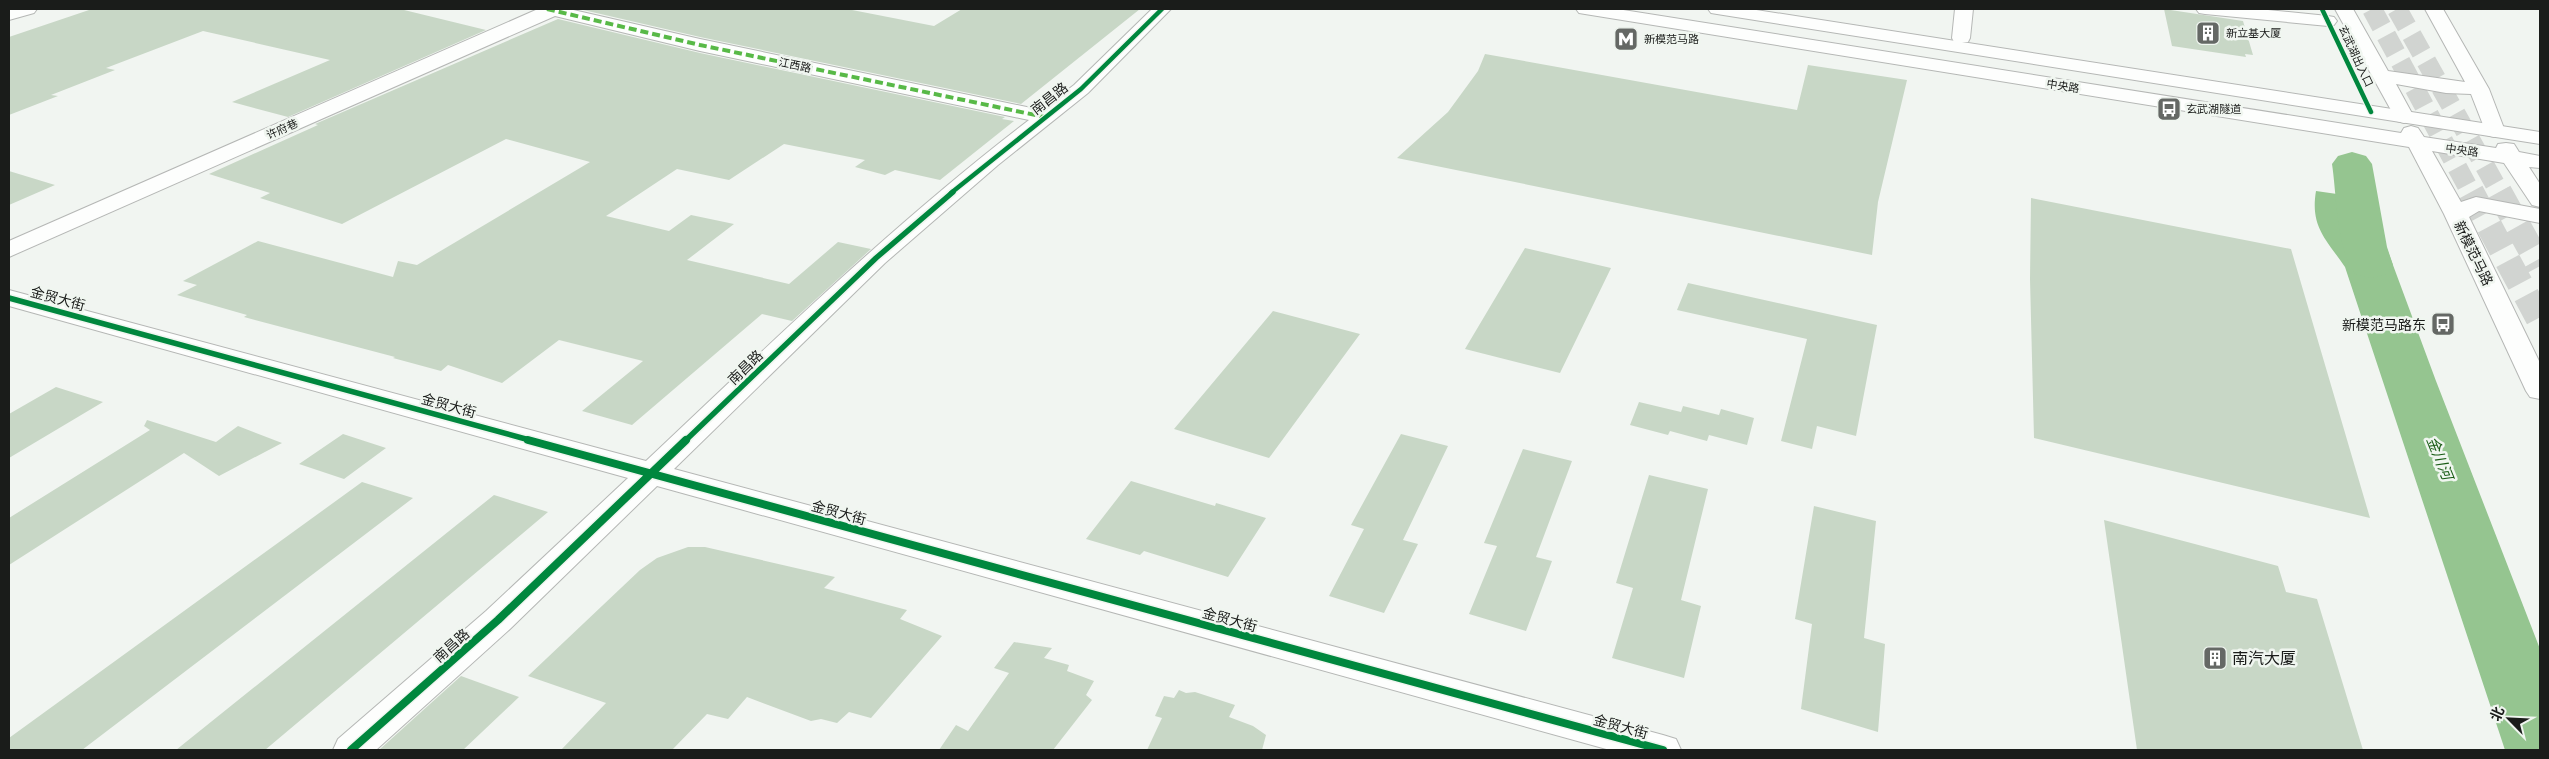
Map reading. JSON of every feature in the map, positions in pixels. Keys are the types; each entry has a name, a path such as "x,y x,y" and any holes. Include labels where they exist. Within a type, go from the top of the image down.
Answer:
{"main road":[{"path":"9,15 28,9"},
{"name":"江西路","path":"552,9 700,45 1045,117"},
{"name":"许府巷","path":"9,250 552,9"},
{"name":"南昌路","path":"351,750 498,620 876,258 990,160 1081,89 1162,9"},
{"name":"中央路","path":"1585,9 2417,144 2540,162"},
{"name":"中央路","path":"1717,9 2540,138"},
{"path":"1960,38 1964,9"},
{"path":"2205,9 2328,21"},
{"name":"新模范马路","path":"2344,9 2456,214 2540,391"},
{"path":"2434,9 2479,89 2494,131 2540,200"},
{"path":"2382,76 2446,88 2479,89"},
{"path":"2456,214 2476,204 2540,216"},
{"name":"金贸大街","path":"9,298 1663,750"}],"water":[{"path":"2316,191 2372,199 2380,230 2436,381 2540,649 2540,750 2505,750 2345,267 2321,232 2315,214"}],"building":[{"path":"92,9 400,9 486,30 288,117 232,102 330,60 203,31 106,68 115,70 51,95 58,96 9,115 9,37"},
{"path":"579,9 847,9 934,26 962,9 1140,9 1021,104 700,37"},
{"name":"新立基大厦","path":"2164,9 2243,21 2253,55 2245,54 2246,57 2172,46"},
{"path":"558,19 700,53 1005,117 1002,119 1014,121 940,180 895,170 885,175 855,167 865,160 784,144 729,180 677,169 606,216 669,231 691,215 734,224 687,260 789,284 838,242 871,249 792,321 762,314 632,425 582,411 643,361 559,340 502,383 448,365 441,371 244,317 247,315 177,295 197,285 183,281 258,241 393,277 398,261 417,265 590,162 506,139 342,224 260,198 270,193 209,174 318,125 315,124"},
{"path":"1485,54 1797,110 1808,65 1907,80 1878,202 1872,255 1397,158 1448,112 1478,71"},
{"path":"9,171 55,185 9,205"},
{"path":"2031,198 2291,249 2370,518 2034,438 2030,279"},
{"path":"1525,248 1611,268 1560,373 1465,349"},
{"path":"1688,283 1877,325 1856,436 1817,426 1812,449 1781,441 1807,339 1677,310"},
{"path":"1273,311 1360,334 1269,458 1174,429"},
{"path":"56,387 103,402 9,458 9,414"},
{"path":"1639,402 1681,412 1683,406 1719,415 1721,409 1754,418 1747,445 1709,435 1707,441 1670,431 1668,435 1630,425"},
{"path":"147,420 216,442 238,426 282,443 219,476 184,453 9,565 9,518 150,430 144,426"},
{"path":"343,434 386,448 344,479 299,464"},
{"path":"1401,434 1448,446 1403,540 1418,544 1384,613 1329,596 1364,529 1351,525"},
{"path":"1523,449 1572,461 1536,557 1552,561 1526,631 1469,614 1497,546 1484,543"},
{"path":"1649,475 1708,489 1681,600 1701,606 1684,678 1612,658 1633,588 1616,583"},
{"path":"1131,481 1215,506 1216,503 1266,518 1228,577 1144,551 1140,555 1086,539"},
{"path":"362,482 413,498 82,750 9,750 9,738"},
{"path":"494,495 548,512 265,750 176,750"},
{"path":"1814,506 1876,521 1864,638 1885,644 1878,732 1801,709 1812,624 1795,619"},
{"name":"南汽大厦","path":"2104,520 2278,566 2286,592 2317,599 2363,750 2137,750"},
{"path":"688,547 705,547 835,577 824,588 907,610 900,619 942,636 871,718 849,712 837,723 821,719 811,721 747,697 728,719 707,714 672,750 561,750 606,703 528,676 640,570 657,558"},
{"path":"1014,642 1052,648 1044,658 1069,665 1067,671 1094,681 1086,695 1092,700 1053,750 939,750 956,725 968,731 1009,673 994,668"},
{"path":"461,676 519,697 463,750 379,750"},
{"path":"1179,690 1186,693 1195,692 1235,705 1229,717 1253,726 1266,735 1262,750 1147,750 1162,718 1155,716 1164,696 1174,698"}],"waterway":[{"name":"金川河","path":"2352,164 2365,247 2371,265"}],"tunnel":[{"path":"2372,9 2471,193"},
{"path":"2397,9 2500,193"},
{"path":"2471,192 2540,321"},
{"path":"2499,192 2540,266"}],"marked path":[{"path":"547,9 700,45 1045,117"}],"cycle path":[{"path":"351,750 498,620 876,258 990,160 1081,89 1162,9"},
{"name":"玄武湖出入口","path":"2322,9 2371,112"},
{"path":"9,298 1663,750"}],"place":[{"name":"新立基大厦","path":"2208,33"},
{"name":"新模范马路","path":"1626,39"},
{"name":"玄武湖隧道","path":"2169,109"},
{"name":"新模范马路东","path":"2443,324"},
{"name":"南汽大厦","path":"2215,658"}]}
